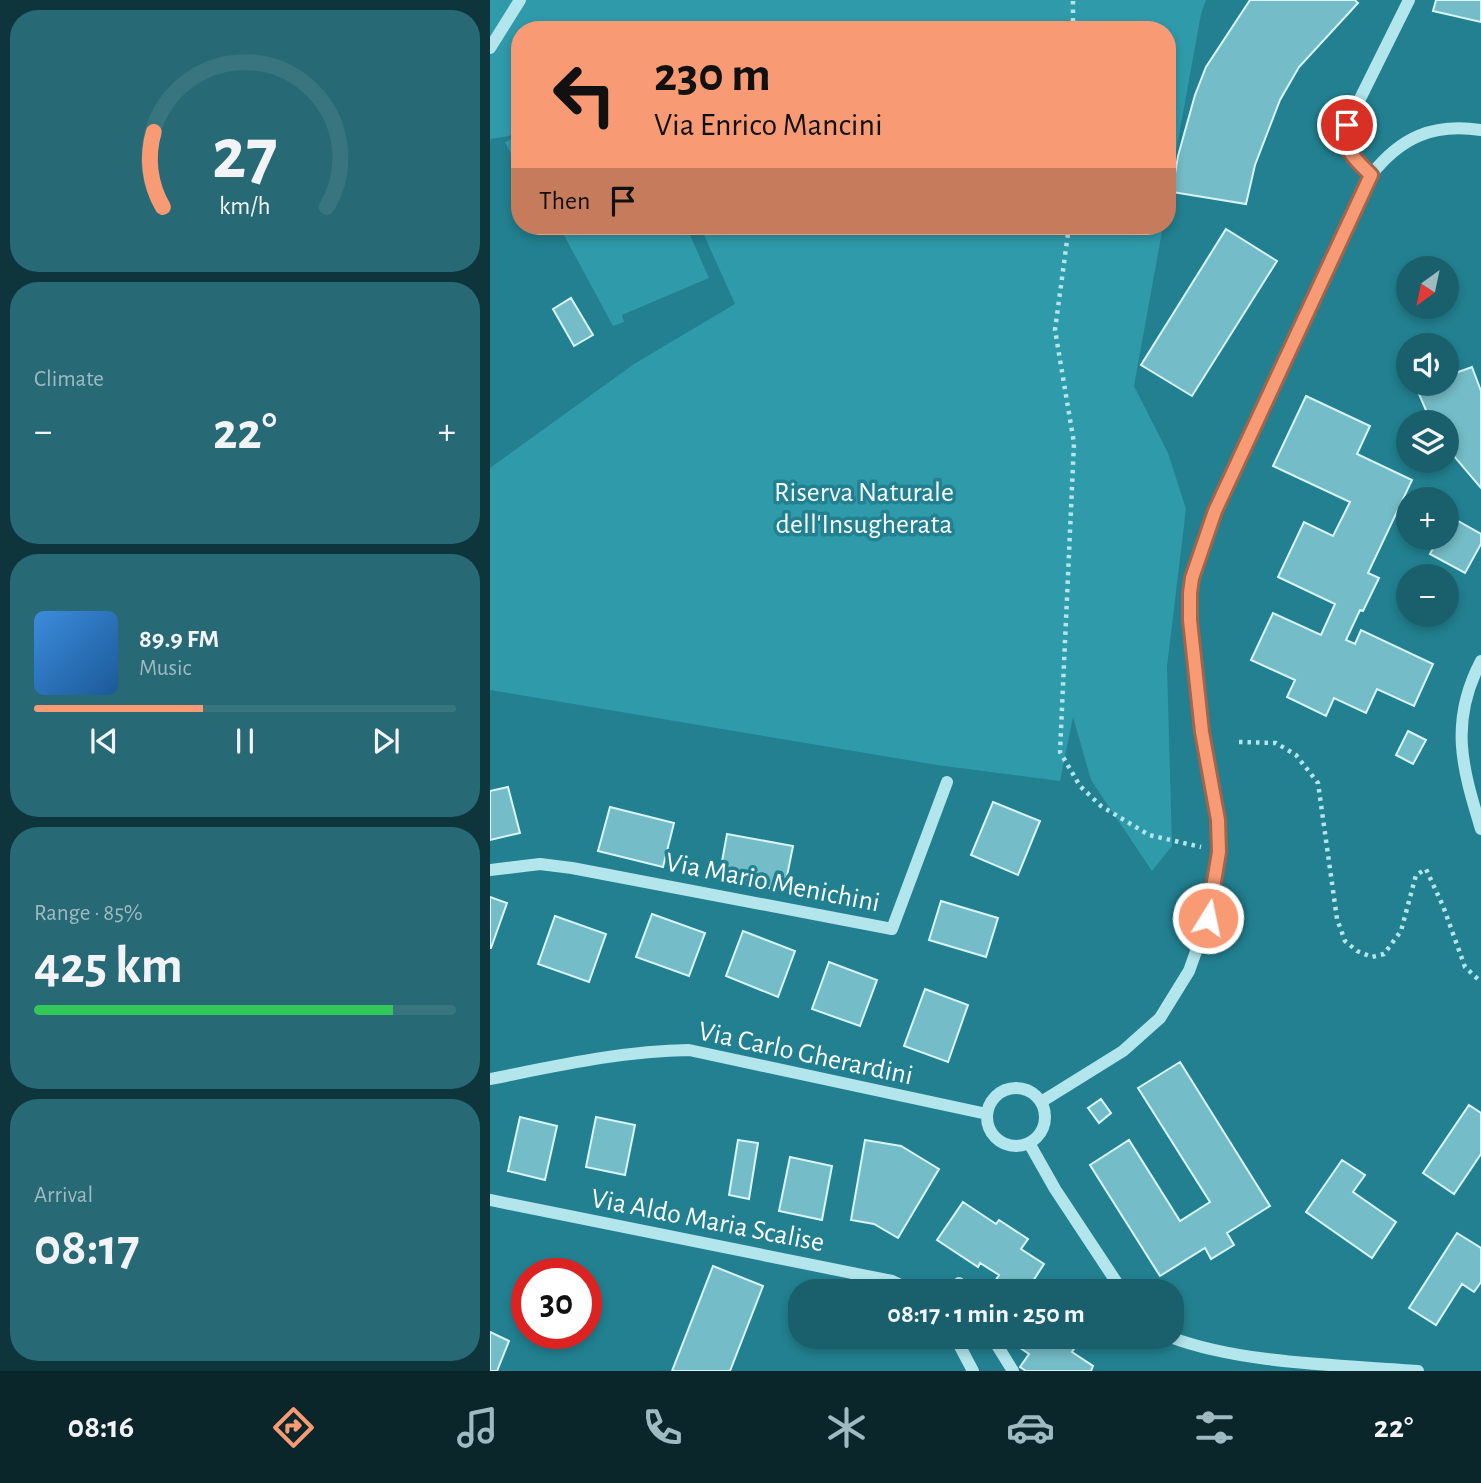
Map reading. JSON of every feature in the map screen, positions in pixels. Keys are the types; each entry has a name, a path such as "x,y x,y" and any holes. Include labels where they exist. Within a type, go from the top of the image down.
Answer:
{"street":[{"path":"490,48 520,0"},
{"path":"1371,175 1347,148 1345,129 1409,0"},
{"path":"1041,1102 1123,1051 1160,1018 1189,971 1208,918 1219,852 1218,820 1202,732 1190,620 1190,593 1192,578 1212,518 1371,175 1391,153 1410,139 1426,132 1451,128 1481,130"},
{"path":"1481,661 1464,703 1460,736 1464,769 1481,830"},
{"name":"Via Mario Menichini","path":"490,870 540,864 572,868 892,929 947,782"},
{"name":"Via Carlo Gherardini","path":"490,1079 587,1060 653,1051 689,1050 987,1114"},
{"path":"1009,1089 1027,1090 1041,1102 1044,1125 1036,1138 1029,1143 1014,1146 1000,1141 990,1129 987,1114 994,1098 1009,1089"},
{"path":"1029,1143 1055,1189 1114,1279"},
{"name":"Via Aldo Maria Scalise","path":"490,1200 882,1279"},
{"path":"1184,1343 1262,1358 1418,1371"},
{"path":"961,1349 973,1371"},
{"path":"999,1349 1013,1371"}],"path":[{"path":"1073,0 1073,21"},
{"path":"1068,235 1055,330 1074,443 1060,752 1080,786 1101,806 1149,835 1219,852"},
{"path":"1239,741 1276,743 1296,755 1318,783 1337,919 1345,941 1357,951 1372,957 1384,954 1401,931 1416,875 1426,869 1443,905 1465,967 1481,982"}],"green space":[{"path":"490,0 1206,0 1201,14 1176,152 1176,21 511,21 511,135 490,139"},
{"path":"511,139 511,154 505,142"},
{"path":"564,235 690,235 709,278 622,315 624,322 613,326"},
{"name":"Riserva Naturale dell'Insugherata","path":"704,235 1161,235 1134,386 1168,453 1186,509 1167,666 1172,846 1152,871 1091,780 1073,717 1060,781 937,765 490,690 490,468 634,364 735,304"}],"building":[{"path":"1250,0 1355,0 1358,3 1299,67 1280,100 1255,165 1246,204 1176,193 1178,156 1206,67"},
{"path":"1436,0 1481,0 1481,22 1433,11"},
{"path":"1226,229 1277,261 1192,396 1141,365"},
{"path":"571,298 593,335 574,346 553,309"},
{"path":"1472,367 1481,391 1481,488 1459,462 1459,410 1426,410 1420,396 1459,396 1459,372"},
{"path":"1306,396 1370,426 1357,454 1412,480 1409,487 1396,487 1396,514 1368,573 1379,578 1346,640 1355,644 1361,630 1433,664 1414,706 1377,689 1366,713 1334,698 1326,716 1287,697 1295,680 1251,660 1273,613 1321,635 1335,604 1278,577 1304,522 1333,536 1350,502 1273,466"},
{"path":"1459,522 1481,534 1481,544 1465,573 1459,570 1459,564 1448,564 1430,554 1432,550 1459,550"},
{"path":"1408,731 1426,740 1413,764 1396,755"},
{"path":"508,787 520,833 490,840 490,791"},
{"path":"993,802 1040,821 1018,875 971,855"},
{"path":"610,807 674,823 663,867 598,851"},
{"path":"727,834 793,846 784,891 719,878"},
{"path":"490,897 507,903 491,948 490,948"},
{"path":"941,901 998,918 986,957 929,940"},
{"path":"652,914 705,933 689,976 636,957"},
{"path":"555,916 606,934 589,982 538,964"},
{"path":"743,931 795,951 778,997 726,976"},
{"path":"829,962 877,980 860,1026 812,1009"},
{"path":"925,989 968,1005 948,1062 904,1046"},
{"path":"1180,1062 1270,1206 1227,1233 1234,1245 1211,1259 1205,1248 1160,1276 1090,1165 1129,1140 1180,1221 1210,1202 1138,1088"},
{"path":"1101,1099 1111,1113 1099,1123 1088,1108"},
{"path":"1469,1105 1481,1113 1481,1154 1454,1194 1423,1173"},
{"path":"520,1117 557,1126 545,1180 508,1171"},
{"path":"596,1117 635,1125 625,1175 586,1167"},
{"path":"738,1140 758,1143 749,1199 729,1195"},
{"path":"865,1140 901,1146 939,1169 898,1238 874,1224 851,1220"},
{"path":"790,1157 832,1166 822,1220 779,1211"},
{"path":"1342,1160 1365,1175 1353,1192 1396,1222 1372,1258 1306,1212"},
{"path":"963,1202 996,1224 999,1220 1028,1239 1021,1249 1044,1264 1034,1279 996,1279 999,1275 980,1263 978,1267 937,1240"},
{"path":"1457,1233 1481,1248 1481,1282 1474,1292 1462,1284 1436,1325 1409,1308"},
{"path":"713,1266 763,1286 730,1371 672,1371"},
{"path":"490,1332 509,1341 497,1371 490,1371"},
{"path":"1022,1349 1074,1349 1072,1352 1093,1366 1091,1371 1026,1371 1020,1367 1029,1354"}],"route":[{"path":"1208,918 1219,852 1218,820 1202,732 1189,611 1192,578 1210,524 1371,175 1347,148 1344,138 1347,125"}]}
